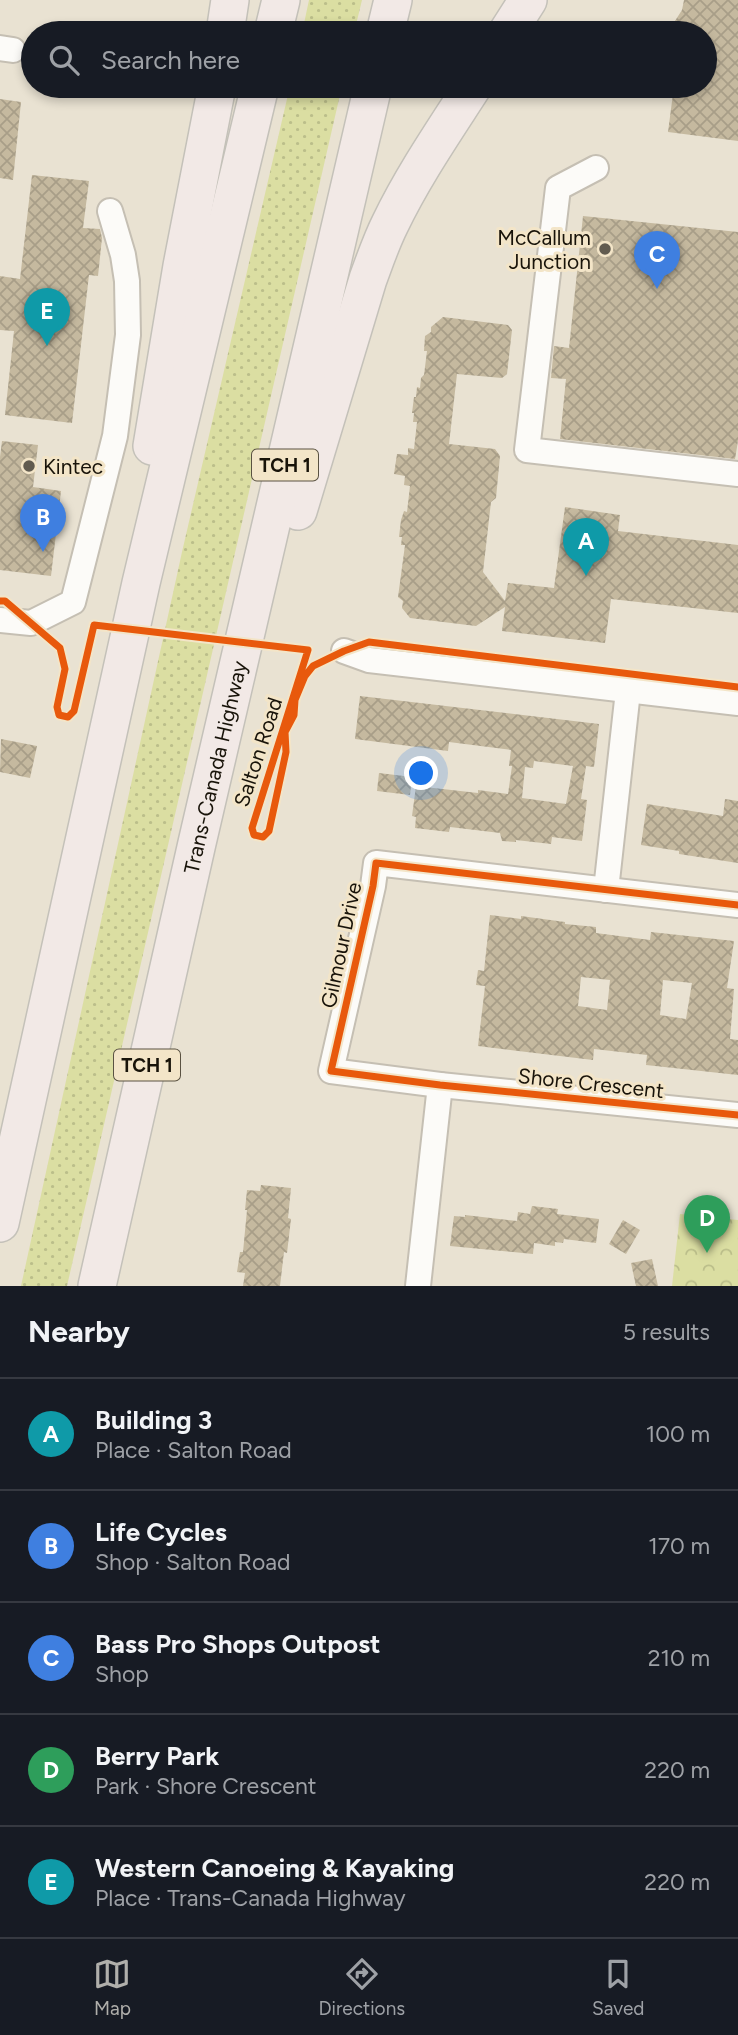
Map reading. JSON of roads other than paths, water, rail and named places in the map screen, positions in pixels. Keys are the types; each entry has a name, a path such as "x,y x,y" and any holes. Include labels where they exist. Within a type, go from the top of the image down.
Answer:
{"highway":[{"path":"215,21 218,0"},
{"path":"227,21 230,0"},
{"path":"276,21 281,0"},
{"path":"389,21 393,0"},
{"path":"515,21 528,0"},
{"path":"141,583 140,538 160,388 214,98"},
{"path":"0,1223 141,583 257,98"},
{"name":"Trans-Canada Highway","path":"97,1286 370,98"},
{"path":"197,844 368,279 399,205 465,98"}],"street":[{"path":"596,168 558,188 527,450 738,474"},
{"path":"0,620 32,624 72,602 115,436 128,335 125,268 110,211"},
{"path":"344,651 369,660 738,703"},
{"path":"628,691 606,890 738,905"},
{"name":"Gilmour Drive","path":"440,1085 331,1071 376,863 606,890"},
{"path":"424,1285 440,1085"},
{"name":"Shore Crescent","path":"440,1085 738,1115"}],"place":[{"name":"McCallum Junction","path":"605,249"},
{"name":"Bass Pro Shops Outpost","path":"657,289"},
{"name":"Western Canoeing & Kayaking","path":"47,346"},
{"name":"Kintec","path":"29,466"},
{"name":"Life Cycles","path":"43,552"},
{"name":"Building 3","path":"586,576"},
{"name":"Berry Park","path":"707,1253"}]}
